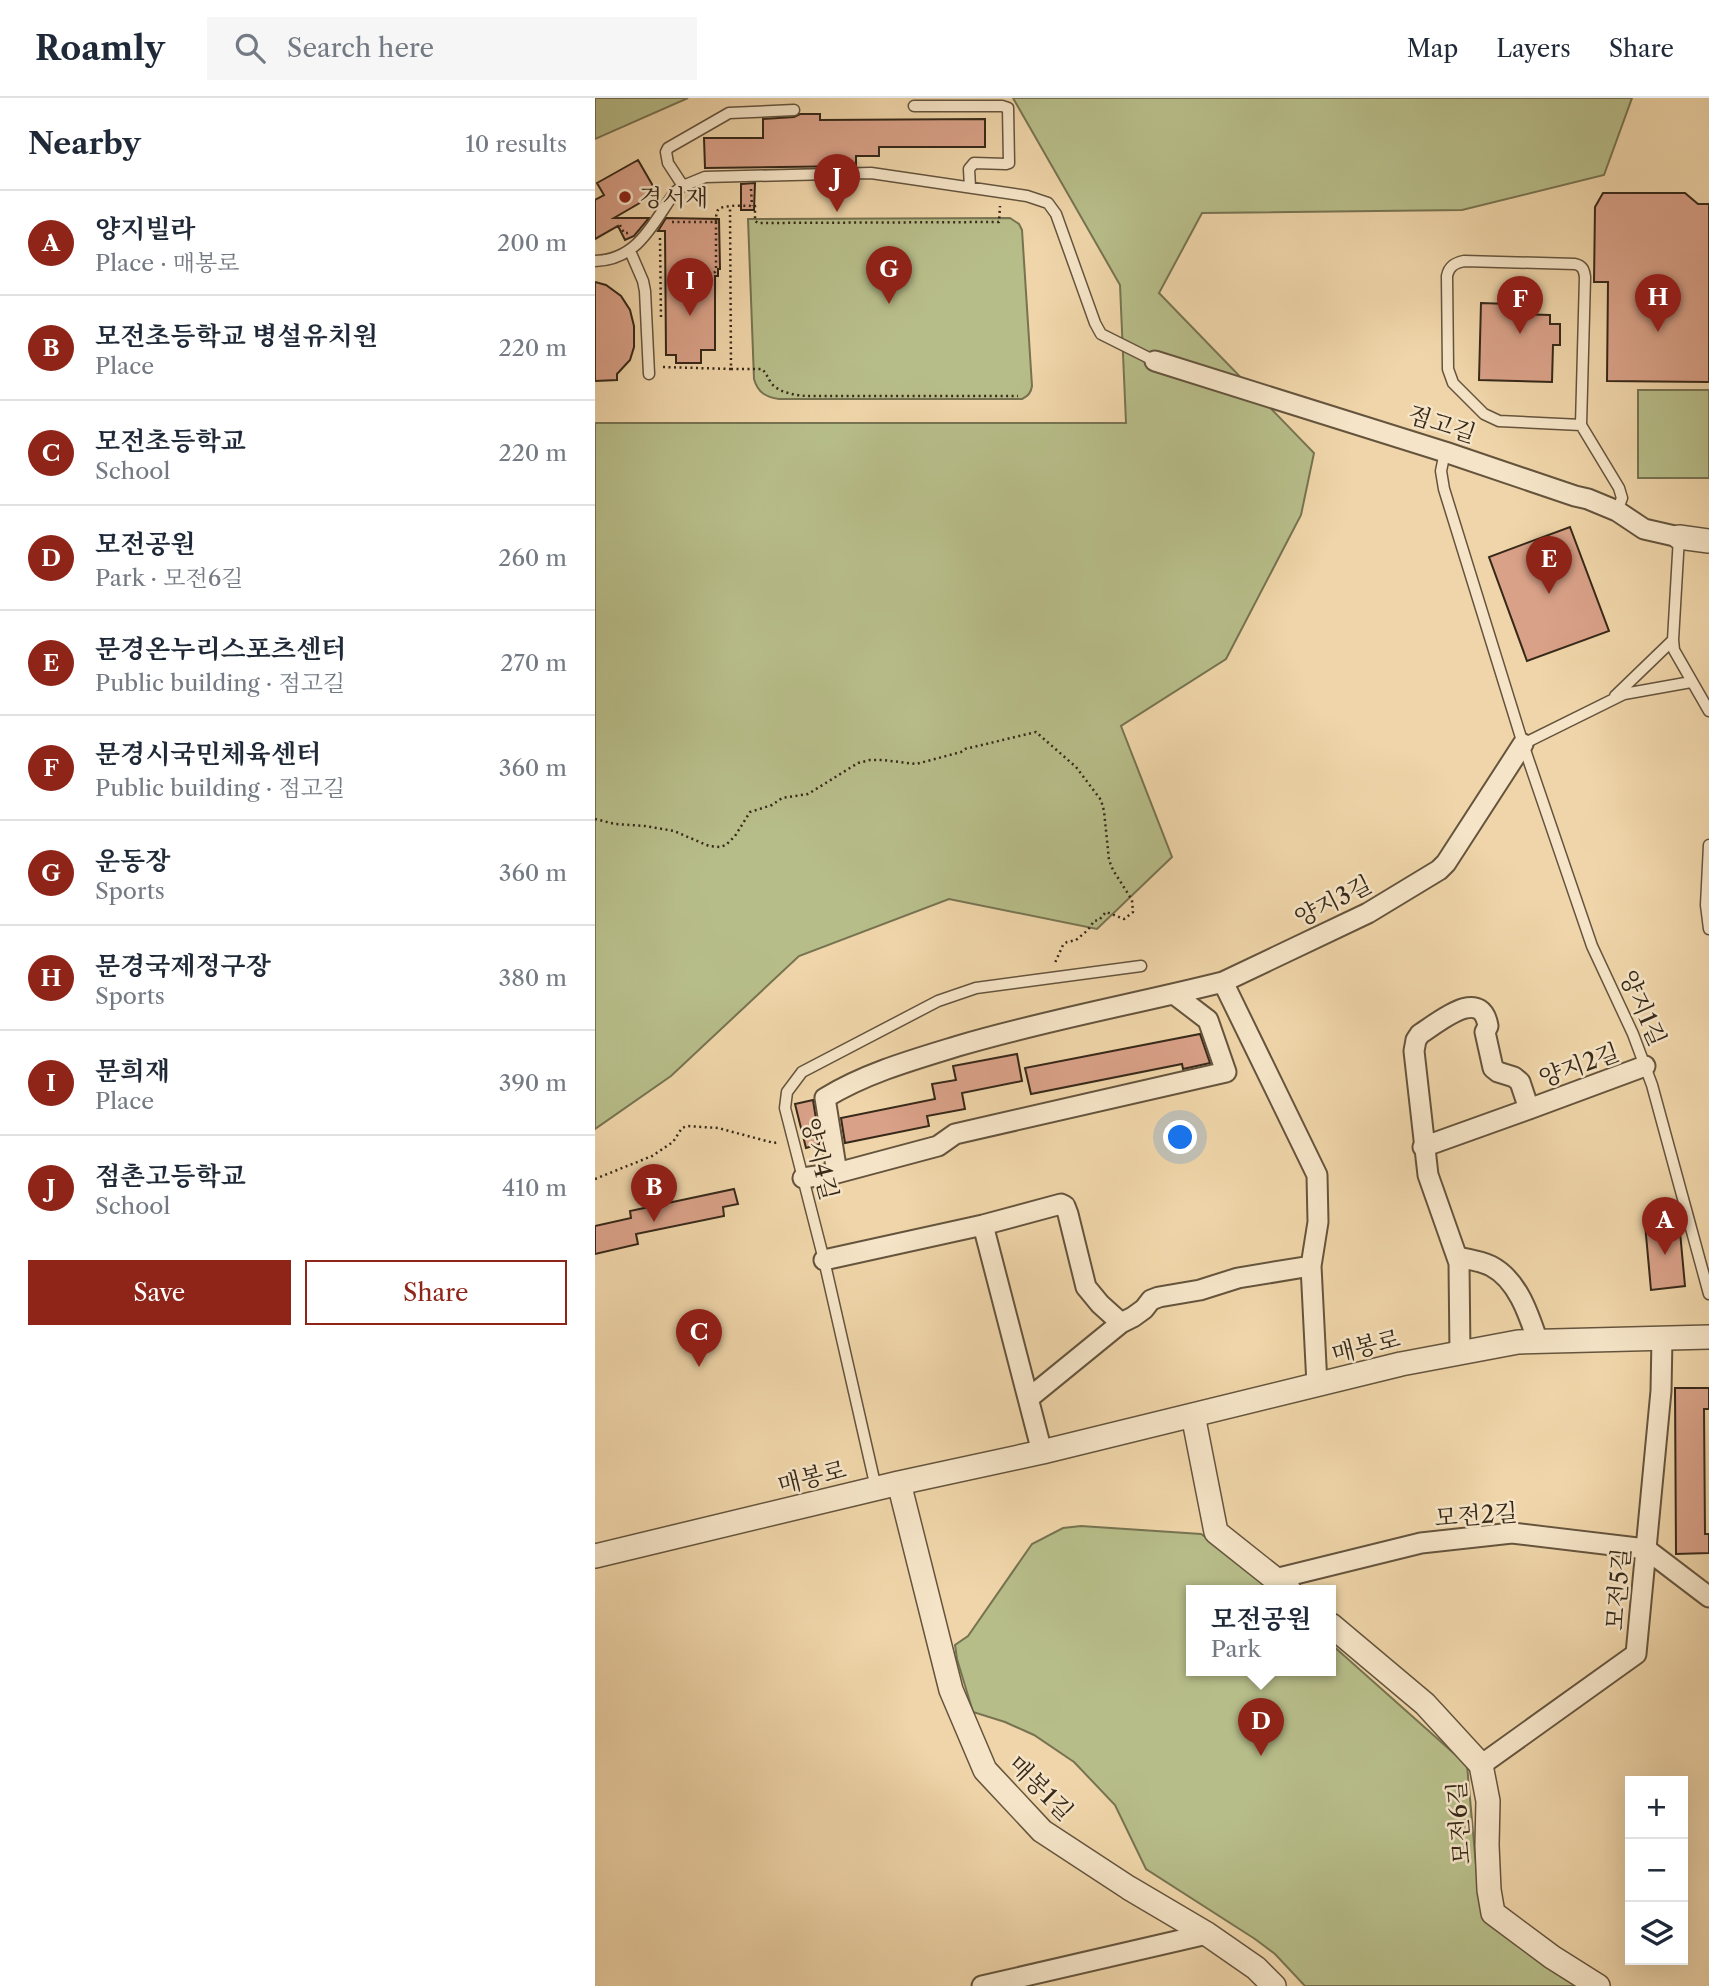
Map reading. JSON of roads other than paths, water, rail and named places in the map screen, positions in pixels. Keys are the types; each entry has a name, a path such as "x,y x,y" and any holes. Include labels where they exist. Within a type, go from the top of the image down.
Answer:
{"street":[{"name":"점고길","path":"1155,361 1588,499 1617,511 1644,529 1709,541"},
{"name":"양지3길","path":"837,1173 825,1098 848,1084 907,1061 1018,1029 1223,982 1367,913 1439,870 1446,863 1523,744"},
{"path":"1223,982 1317,1175 1318,1222 1311,1266 1317,1385"},
{"path":"803,1178 837,1173 938,1146 955,1134 1226,1072 1208,1020 1174,994"},
{"name":"양지2길","path":"1460,1353 1459,1263 1428,1175 1414,1051 1416,1040 1420,1034 1459,1009 1476,1009 1484,1014 1487,1020 1485,1032 1493,1068 1520,1082 1529,1109"},
{"name":"양지2길","path":"1423,1147 1645,1066"},
{"path":"824,1260 983,1225 1061,1204 1065,1206 1086,1287 1100,1304 1121,1322"},
{"path":"983,1225 1042,1452"},
{"path":"1457,1257 1491,1266 1509,1282 1524,1304 1538,1342"},
{"path":"1029,1398 1121,1322 1144,1309 1151,1300 1200,1290 1238,1278 1311,1266"},
{"name":"모전5길","path":"1481,1765 1636,1654 1661,1391 1662,1338"},
{"name":"매봉로","path":"595,1556 876,1488 1042,1452 1401,1364 1518,1342 1709,1338"},
{"path":"1193,1415 1216,1532 1282,1584"},
{"name":"매봉1길","path":"899,1483 951,1690 985,1770 1042,1831 1129,1888 1207,1934 1256,1968 1274,1986"},
{"name":"모전2길","path":"1282,1584 1421,1544 1512,1533 1646,1549"},
{"path":"1646,1549 1709,1597"},
{"name":"모전6길","path":"1336,1629 1425,1704 1481,1765 1487,1801 1487,1857 1493,1913 1598,1986"},
{"path":"982,1986 1207,1934"}],"lane":[{"path":"913,106 1009,108 1009,163 974,163 969,169 970,187"},
{"path":"683,186 668,163 668,148 729,113 794,110"},
{"path":"595,261 613,259 637,247 657,222 675,192 705,177 871,173 1002,192 1041,200 1053,208 1097,329 1101,334 1155,361"},
{"path":"630,251 645,291 649,374"},
{"path":"1581,425 1499,421 1484,414 1453,383 1448,369 1447,276 1453,265 1464,261 1580,266 1584,271 1581,425 1619,488 1622,498 1617,511"},
{"name":"양지1길","path":"1445,452 1441,471 1444,489 1523,744 1593,946 1652,1085 1709,1294"},
{"path":"1679,537 1674,650 1709,711"},
{"path":"1610,701 1673,640"},
{"path":"1523,744 1632,692 1691,681"},
{"path":"1709,845 1706,905 1709,929"},
{"name":"양지4길","path":"876,1488 824,1260 785,1108 787,1092 802,1072 938,1001 976,988 1141,966"}],"place":[{"name":"경서재","path":"625,197"},
{"name":"점촌고등학교","path":"837,212"},
{"name":"운동장","path":"889,304"},
{"name":"문희재","path":"690,316"},
{"name":"문경국제정구장","path":"1658,332"},
{"name":"문경시국민체육센터","path":"1520,334"},
{"name":"문경온누리스포츠센터","path":"1549,594"},
{"name":"모전초등학교 병설유치원","path":"654,1222"},
{"name":"양지빌라","path":"1665,1255"},
{"name":"모전초등학교","path":"699,1367"},
{"name":"모전공원","path":"1261,1756"}]}
